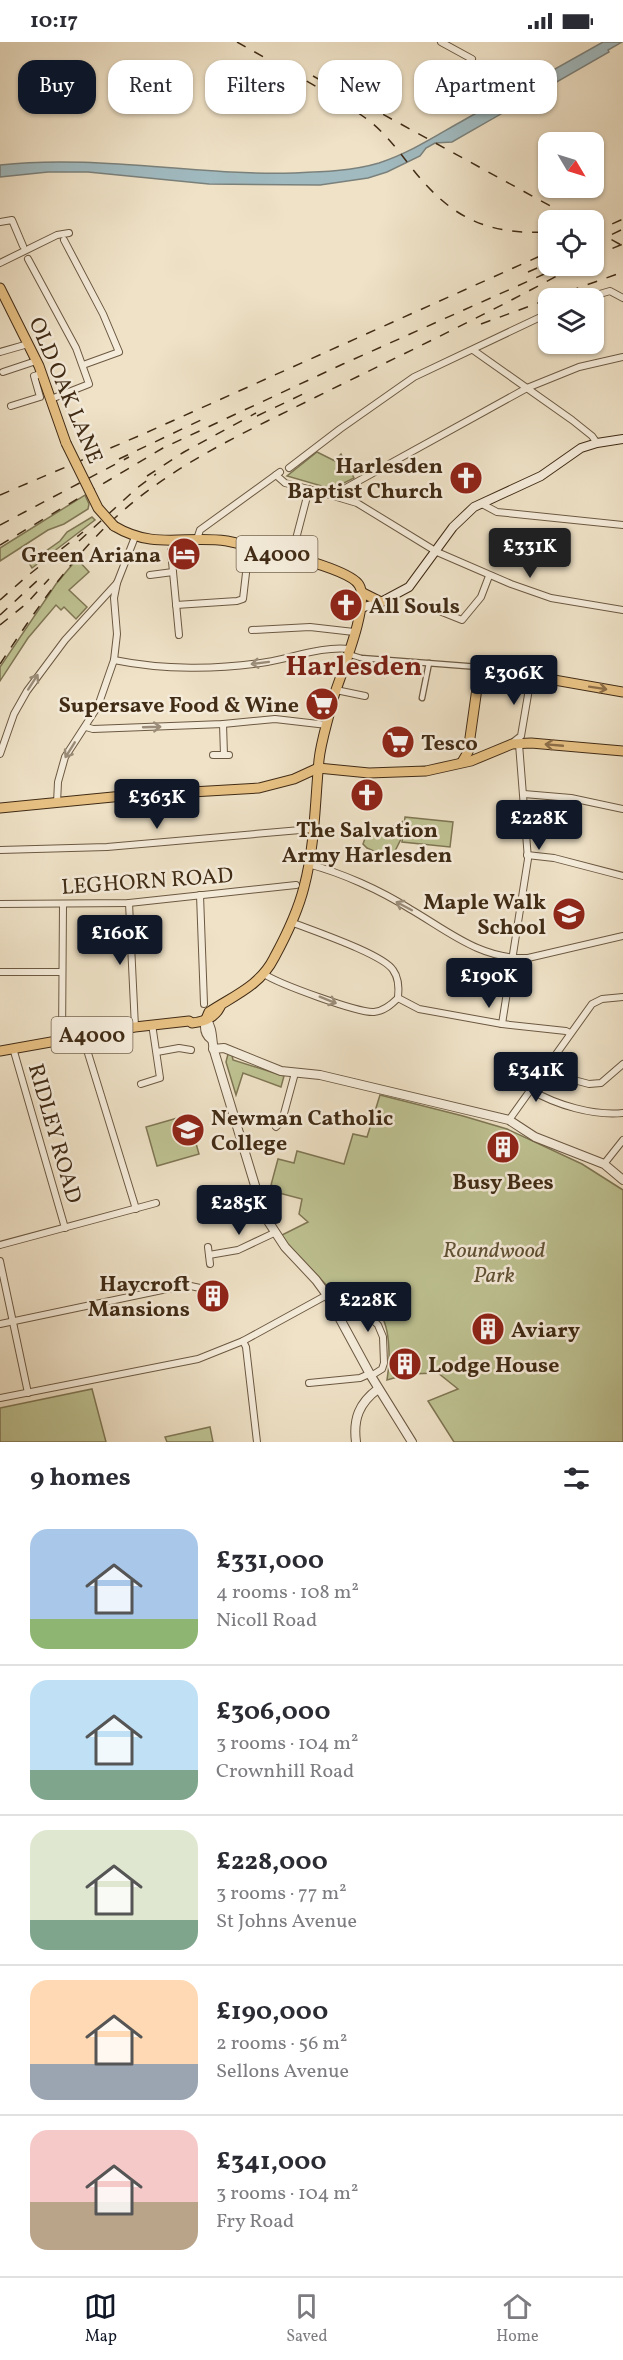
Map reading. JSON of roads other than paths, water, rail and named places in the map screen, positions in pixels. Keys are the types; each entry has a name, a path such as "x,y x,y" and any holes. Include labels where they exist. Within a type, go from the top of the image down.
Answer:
{"main road":[{"name":"OLD OAK LANE","path":"0,288 36,361 66,443 98,508 114,526 135,537"},
{"path":"361,608 381,602 409,587 465,514 542,476 581,448 623,439"},
{"name":"A4000","path":"135,537 150,541 197,539 227,541 325,565 355,579 363,593"},
{"path":"208,1013 252,986 264,974 279,950 291,922 303,891 308,864 318,768 327,725 361,608 363,593 381,602"},
{"path":"471,755 480,668 623,692"},
{"path":"0,808 123,796 259,788 294,780 318,768 369,773 410,773 462,762 471,755 515,744 623,751"},
{"name":"A4000","path":"0,1051 152,1024 189,1021 192,1023 208,1013"}],"street":[{"path":"441,42 472,59"},
{"path":"0,222 12,220 23,246"},
{"path":"0,263 57,235 69,233"},
{"path":"64,240 103,314 118,352 83,365"},
{"path":"28,259 83,365 90,384 51,399"},
{"path":"604,293 609,291 623,298"},
{"path":"289,468 394,389 431,368 538,318"},
{"path":"0,352 28,344"},
{"path":"473,350 592,436 597,443"},
{"path":"338,496 344,489 527,388 579,367 623,357"},
{"path":"3,372 36,361"},
{"path":"11,406 40,397 34,376 41,374"},
{"path":"197,539 200,530 278,474 285,483 338,496 366,508 436,552 489,576 551,598 623,610"},
{"path":"291,558 314,490"},
{"path":"482,504 497,512 623,525"},
{"path":"57,803 58,782 65,758 98,706 114,660 117,634 114,598 117,582 135,537"},
{"path":"176,605 243,599 249,547"},
{"path":"171,551 179,635"},
{"path":"150,575 173,572"},
{"path":"437,610 462,620 481,597 489,576"},
{"path":"0,754 14,714 45,664 117,582"},
{"path":"252,630 310,627 354,632"},
{"path":"114,660 144,665 207,666 258,663 290,658 328,648 349,651 361,658 480,668"},
{"path":"422,698 429,663"},
{"path":"502,1024 527,855 524,794 515,744 521,736 531,677"},
{"path":"336,690 365,696"},
{"path":"86,727 93,729 223,724 275,719 327,725"},
{"path":"213,755 227,755 223,724"},
{"path":"524,794 571,798 623,809"},
{"path":"0,850 101,847 312,829"},
{"path":"527,855 554,858 623,876"},
{"path":"308,864 366,886 410,908 472,947 513,957 545,954 623,936"},
{"name":"LEGHORN ROAD","path":"0,904 129,903 296,885"},
{"path":"200,896 208,1013 204,1027 207,1036 211,1039 258,1197 274,1233 327,1295 378,1389 412,1442"},
{"path":"129,903 135,1027"},
{"path":"62,1040 63,905"},
{"path":"291,922 359,950 388,965 396,977 398,998"},
{"path":"0,972 62,972"},
{"path":"264,974 356,1011 376,1012 385,1009 398,998"},
{"path":"509,1120 592,1004 602,999 623,997"},
{"path":"398,998 419,1009 502,1024 557,1029 570,1033"},
{"path":"141,1084 160,1078 152,1024"},
{"path":"83,1037 136,1209"},
{"name":"RIDLEY ROAD","path":"13,1048 65,1228"},
{"path":"157,1052 179,1048 191,1050"},
{"path":"214,1052 228,1050 281,1071 320,1075 509,1120 535,1137 604,1164 623,1180"},
{"path":"544,1072 589,1084 601,1083 623,1064"},
{"path":"276,1127 282,1121 295,1073"},
{"path":"531,1090 550,1100 606,1115 623,1113"},
{"path":"604,1164 623,1140"},
{"path":"0,1245 156,1203"},
{"path":"209,1255 238,1250 274,1233"},
{"path":"208,1247 210,1264"},
{"path":"0,1261 28,1393"},
{"path":"0,1324 186,1285 200,1288"},
{"path":"0,1398 198,1359 243,1341 327,1295"},
{"path":"309,1383 360,1378 381,1369 384,1363 383,1337 378,1325 367,1314 352,1305 334,1307"},
{"path":"243,1341 246,1347 257,1442"},
{"path":"356,1442 355,1419 360,1408 378,1389"}],"water":[{"path":"603,42 622,42 557,82 557,68"},
{"path":"475,114 501,114 452,142 435,143 426,148 420,156 387,172 368,178 320,185 209,184 88,172 48,172 0,177 0,165 37,162 110,163 257,173 326,172 369,166 402,154"}],"railway":[{"path":"237,42 317,87 371,122 440,199 455,210 487,226 538,232"},
{"path":"313,76 558,210"},
{"path":"604,228 623,219"},
{"path":"604,238 623,229"},
{"path":"604,236 623,246"},
{"path":"604,252 623,244"},
{"path":"0,495 141,435 538,257"},
{"path":"528,272 538,268"},
{"path":"578,288 623,272"},
{"path":"0,545 163,448 540,276"},
{"path":"0,664 42,602 89,544 147,491 193,461 242,434 479,317 556,276"},
{"path":"481,324 538,303"},
{"path":"257,416 303,394"},
{"path":"147,476 184,452 256,413"},
{"path":"119,459 203,419"},
{"path":"0,525 129,457"},
{"path":"79,541 137,488 156,474"},
{"path":"0,600 83,532"},
{"path":"0,615 39,579"},
{"path":"0,625 26,604 49,579"}],"place":[{"name":"Harlesden Baptist Church","path":"466,478"},
{"name":"Green Ariana","path":"184,554"},
{"name":"All Souls","path":"346,605"},
{"name":"Supersave Food & Wine","path":"322,704"},
{"name":"Tesco","path":"398,742"},
{"name":"The Salvation Army Harlesden","path":"367,795"},
{"name":"Maple Walk School","path":"569,914"},
{"name":"Newman Catholic College","path":"188,1130"},
{"name":"Busy Bees","path":"503,1147"},
{"name":"Haycroft Mansions","path":"213,1296"},
{"name":"Aviary","path":"488,1329"},
{"name":"Lodge House","path":"405,1364"}],"district":[{"name":"Harlesden","path":"354,665"}],"park label":[{"name":"Roundwood Park","path":"494,1262"}]}
